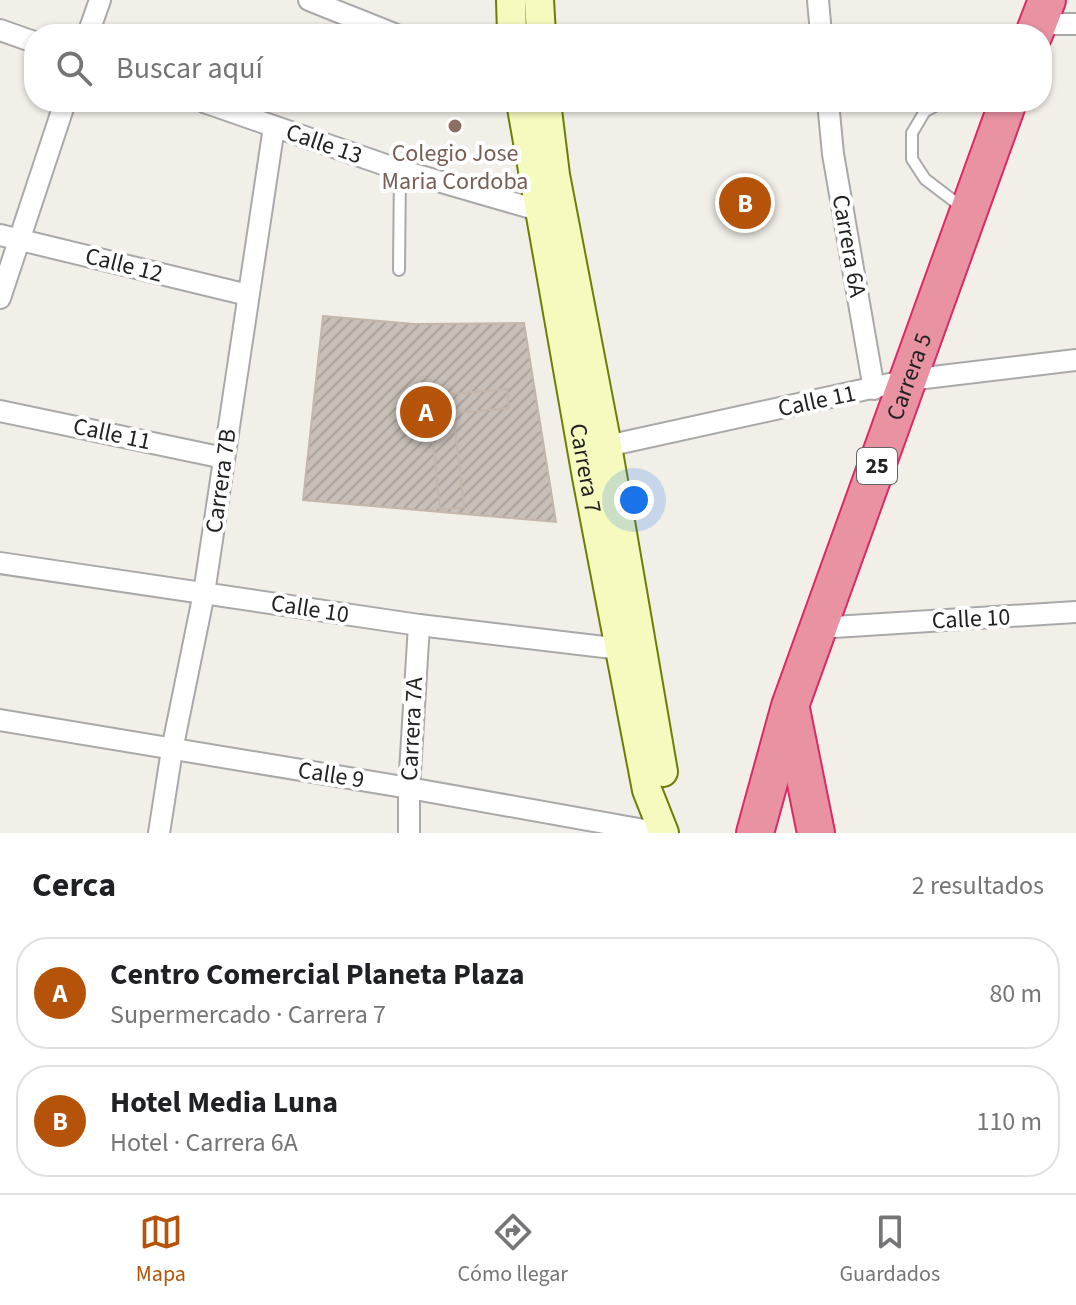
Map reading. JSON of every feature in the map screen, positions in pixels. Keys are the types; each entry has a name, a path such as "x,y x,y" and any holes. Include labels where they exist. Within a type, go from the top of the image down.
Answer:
{"highway":[{"name":"Carrera 5","path":"755,833 790,706 818,628 891,384 968,211 1004,112"},
{"path":"790,706 816,833"}],"main road":[{"path":"511,0 512,24"},
{"path":"539,0 540,24"},
{"name":"Carrera 7","path":"523,112 538,210 647,790 663,833"},
{"name":"Carrera 7","path":"547,112 555,175 607,446 666,788 663,833"}],"street":[{"path":"92,24 100,0"},
{"path":"309,0 369,24"},
{"path":"818,0 820,24"},
{"path":"1040,19 1076,24"},
{"path":"0,30 24,38"},
{"path":"0,298 9,238 61,112"},
{"name":"Calle 13","path":"232,112 400,170 538,210"},
{"name":"Carrera 6A","path":"829,112 833,154 891,384"},
{"name":"Carrera 7B","path":"159,833 172,750 204,593 274,127"},
{"name":"Calle 12","path":"9,238 248,295"},
{"name":"Calle 11","path":"607,446 891,384 1076,360"},
{"name":"Calle 11","path":"0,411 224,458"},
{"name":"Calle 10","path":"0,563 419,625 621,649"},
{"name":"Calle 10","path":"818,628 1076,612"},
{"name":"Carrera 7A","path":"409,833 419,625"},
{"name":"Calle 9","path":"0,720 663,833"}],"lane":[{"path":"924,112 912,133 912,159 925,179 968,211"},
{"path":"399,270 400,170"}],"building":[{"path":"323,316 414,324 524,323 556,522 303,500"},
{"path":"507,389 509,408 422,416 421,397"},
{"path":"454,419 464,507 440,510 431,422"}],"place":[{"name":"Colegio Jose Maria Cordoba","path":"455,126"},
{"name":"Hotel Media Luna","path":"745,203"},
{"name":"Centro Comercial Planeta Plaza","path":"426,412"}]}
